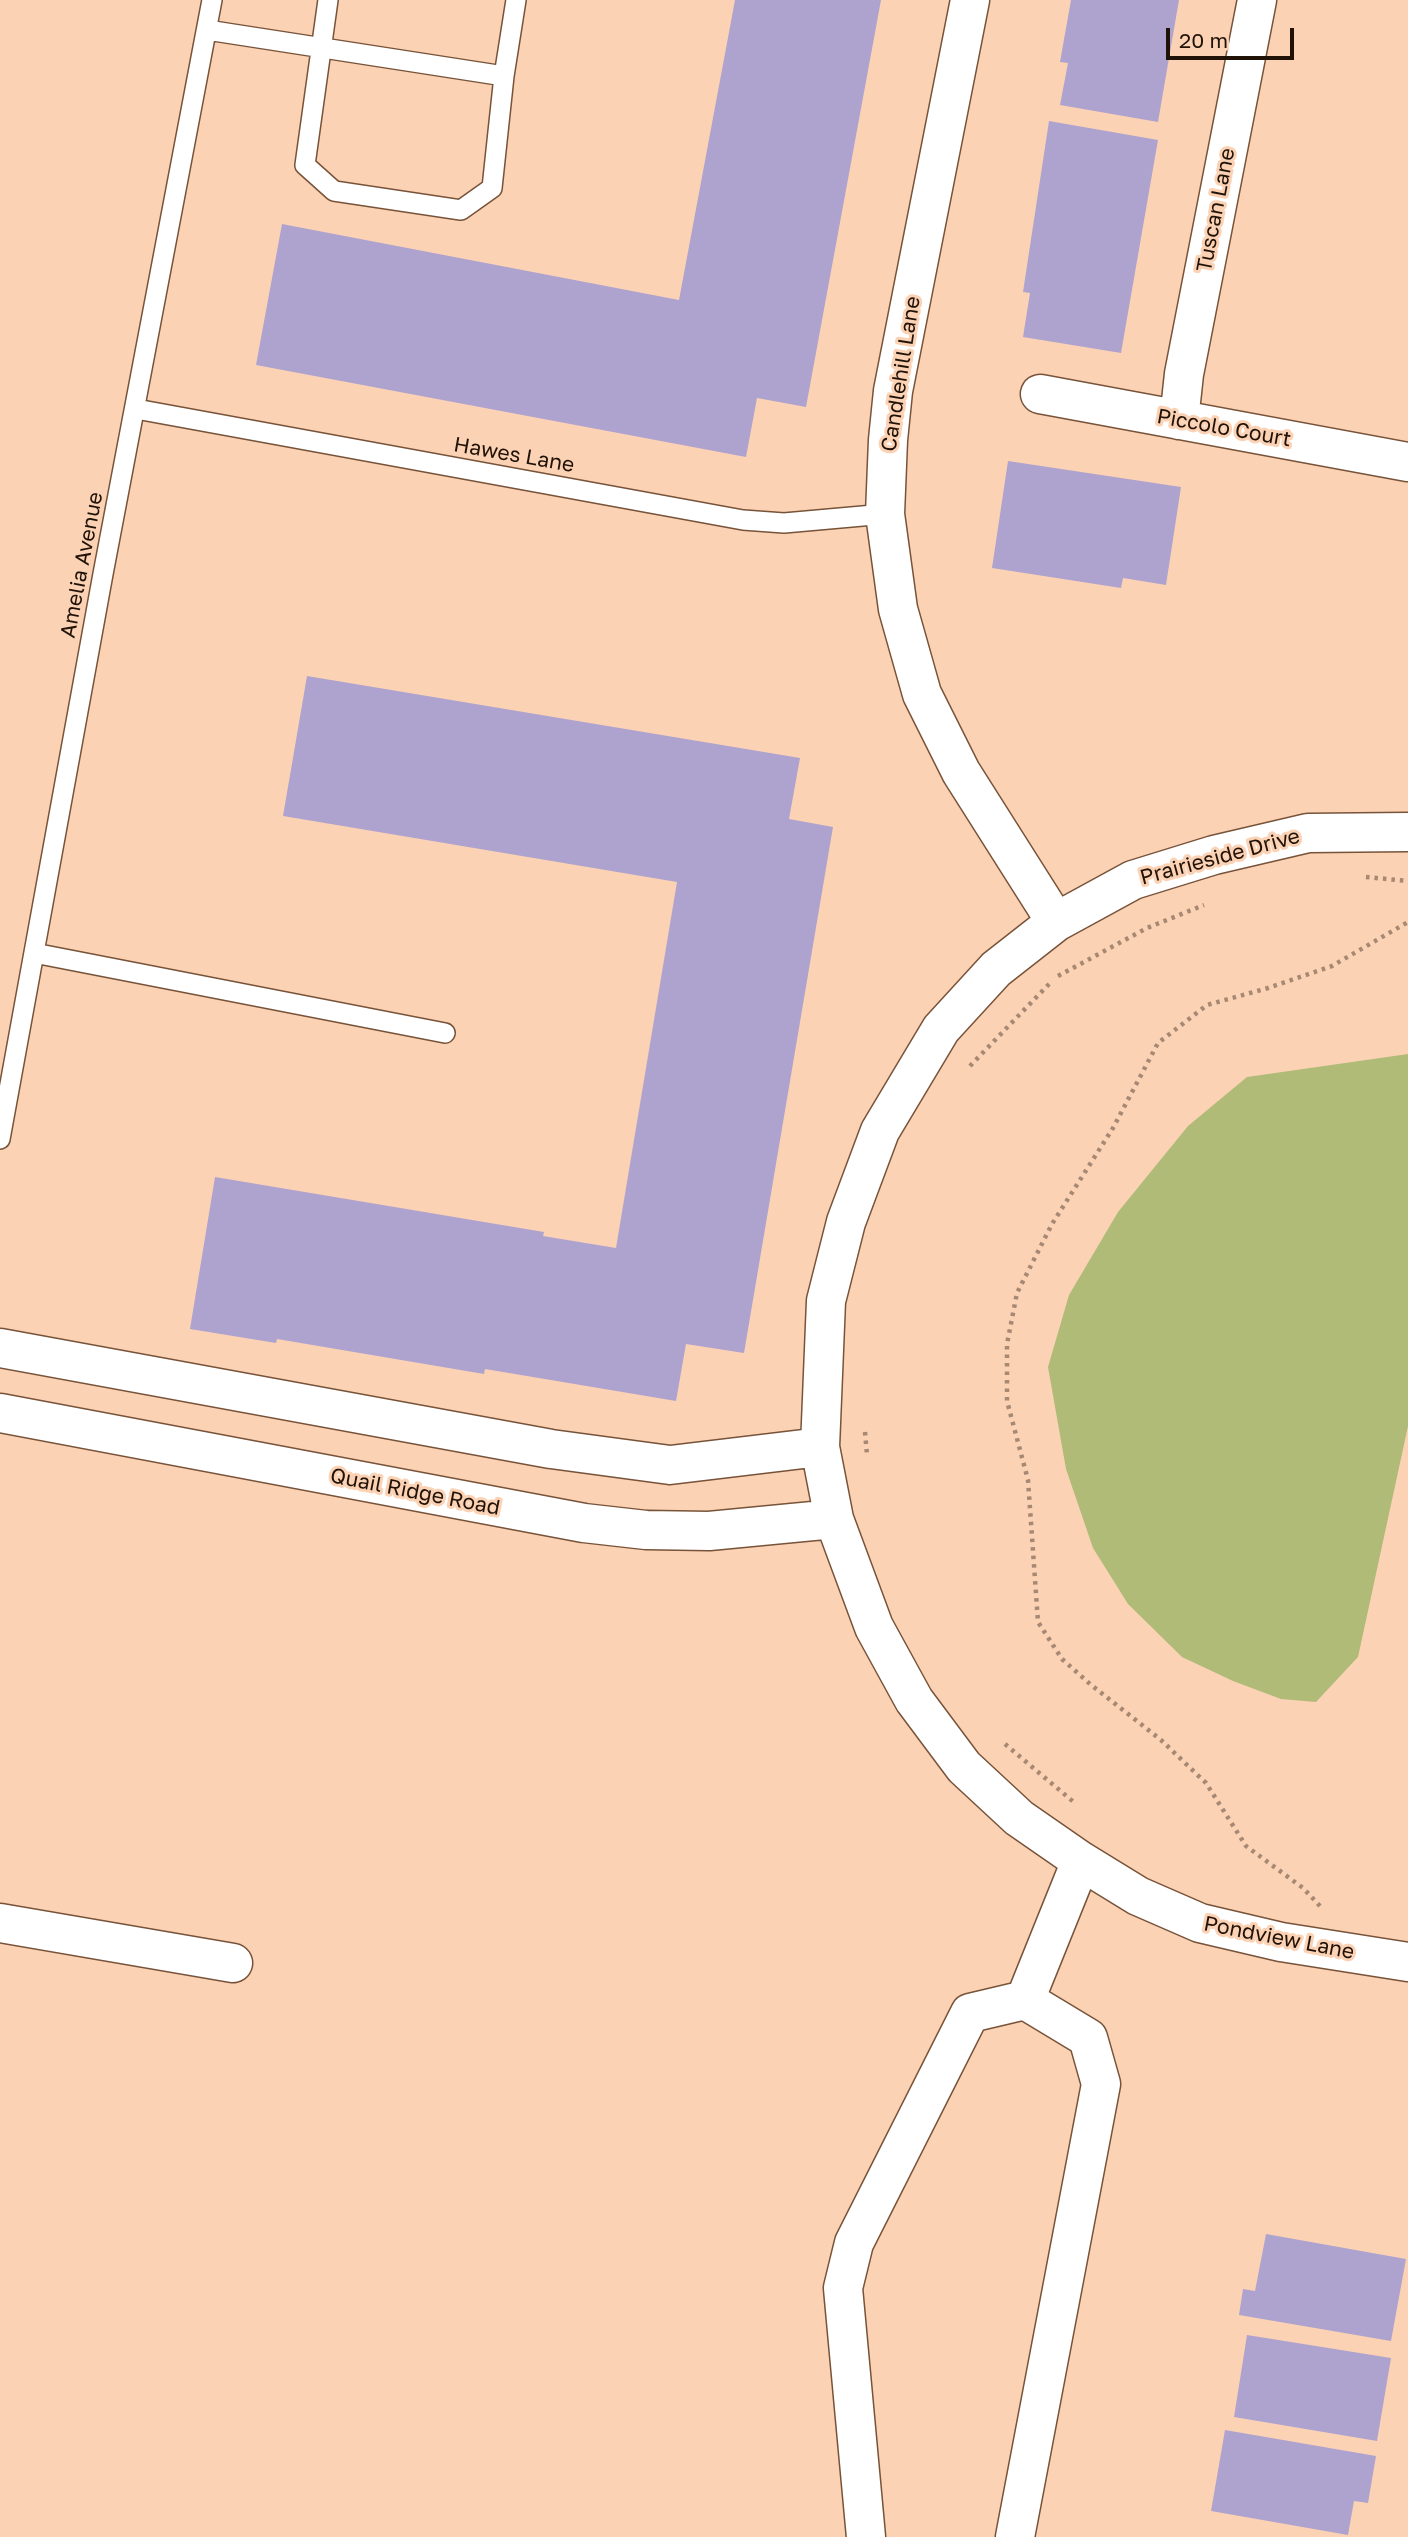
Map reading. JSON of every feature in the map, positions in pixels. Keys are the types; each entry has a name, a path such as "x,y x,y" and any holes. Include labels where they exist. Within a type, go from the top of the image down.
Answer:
{"street":[{"name":"Candlehill Lane","path":"970,0 893,391 885,514 898,610 922,694 961,772 1056,922"},
{"name":"Tuscan Lane","path":"1179,420 1184,374 1257,0"},
{"name":"Piccolo Court","path":"1040,394 1408,462"},
{"name":"Prairieside Drive","path":"820,1447 826,1301 846,1222 880,1131 941,1028 996,969 1056,922 1133,880 1214,855 1308,833 1408,832"},
{"path":"0,1348 551,1449 670,1465 820,1447"},
{"name":"Quail Ridge Road","path":"0,1413 584,1523 646,1530 709,1531 834,1519"},
{"name":"Pondview Lane","path":"820,1447 834,1519 874,1627 914,1700 964,1767 1020,1818 1081,1861 1138,1896 1200,1923 1281,1942 1408,1962"},
{"path":"1025,2000 1081,1861"},
{"path":"0,1923 233,1964"},
{"path":"866,2537 843,2288 854,2244 970,2013 1025,2000 1088,2038 1101,2084 1015,2537"}],"lane":[{"name":"Amelia Avenue","path":"0,1139 103,574 212,0"},
{"path":"328,0 305,165 334,191 461,210 492,188 504,76 516,0"},
{"path":"206,30 504,76"},
{"name":"Hawes Lane","path":"136,409 743,520 784,523 885,514"},
{"path":"34,953 445,1033"}],"path":[{"path":"1363,877 1408,881"},
{"path":"968,1068 1055,978 1147,928 1208,903"},
{"path":"1320,1906 1303,1888 1246,1846 1206,1783 1161,1740 1090,1684 1062,1658 1038,1622 1028,1480 1007,1401 1007,1344 1017,1293 1052,1224 1113,1128 1158,1043 1207,1005 1332,966 1408,922"},
{"path":"865,1426 867,1467"},
{"path":"998,1738 1078,1805"},
{"path":"1307,1904 1333,1909"}],"shaded area":[{"path":"1408,1054 1408,1426 1358,1657 1316,1702 1281,1699 1233,1681 1182,1657 1128,1604 1093,1548 1066,1469 1048,1367 1069,1295 1118,1212 1188,1126 1247,1077"}],"building":[{"path":"735,0 881,0 806,407 757,398 746,457 256,365 282,224 679,300"},
{"path":"1071,0 1179,0 1158,122 1060,105 1068,63 1060,62"},
{"path":"1049,121 1158,140 1121,353 1023,337 1030,293 1023,292"},
{"path":"1008,461 1181,487 1166,585 1123,578 1121,588 992,568"},
{"path":"307,676 800,758 789,819 833,827 744,1353 686,1344 676,1401 485,1369 484,1374 277,1339 276,1343 190,1329 215,1177 544,1232 543,1236 616,1248 677,882 283,816"},
{"path":"1266,2234 1406,2259 1391,2341 1239,2315 1243,2289 1255,2291"},
{"path":"1247,2335 1391,2358 1377,2441 1234,2417"},
{"path":"1225,2430 1376,2456 1368,2503 1354,2501 1348,2535 1211,2511"}]}
